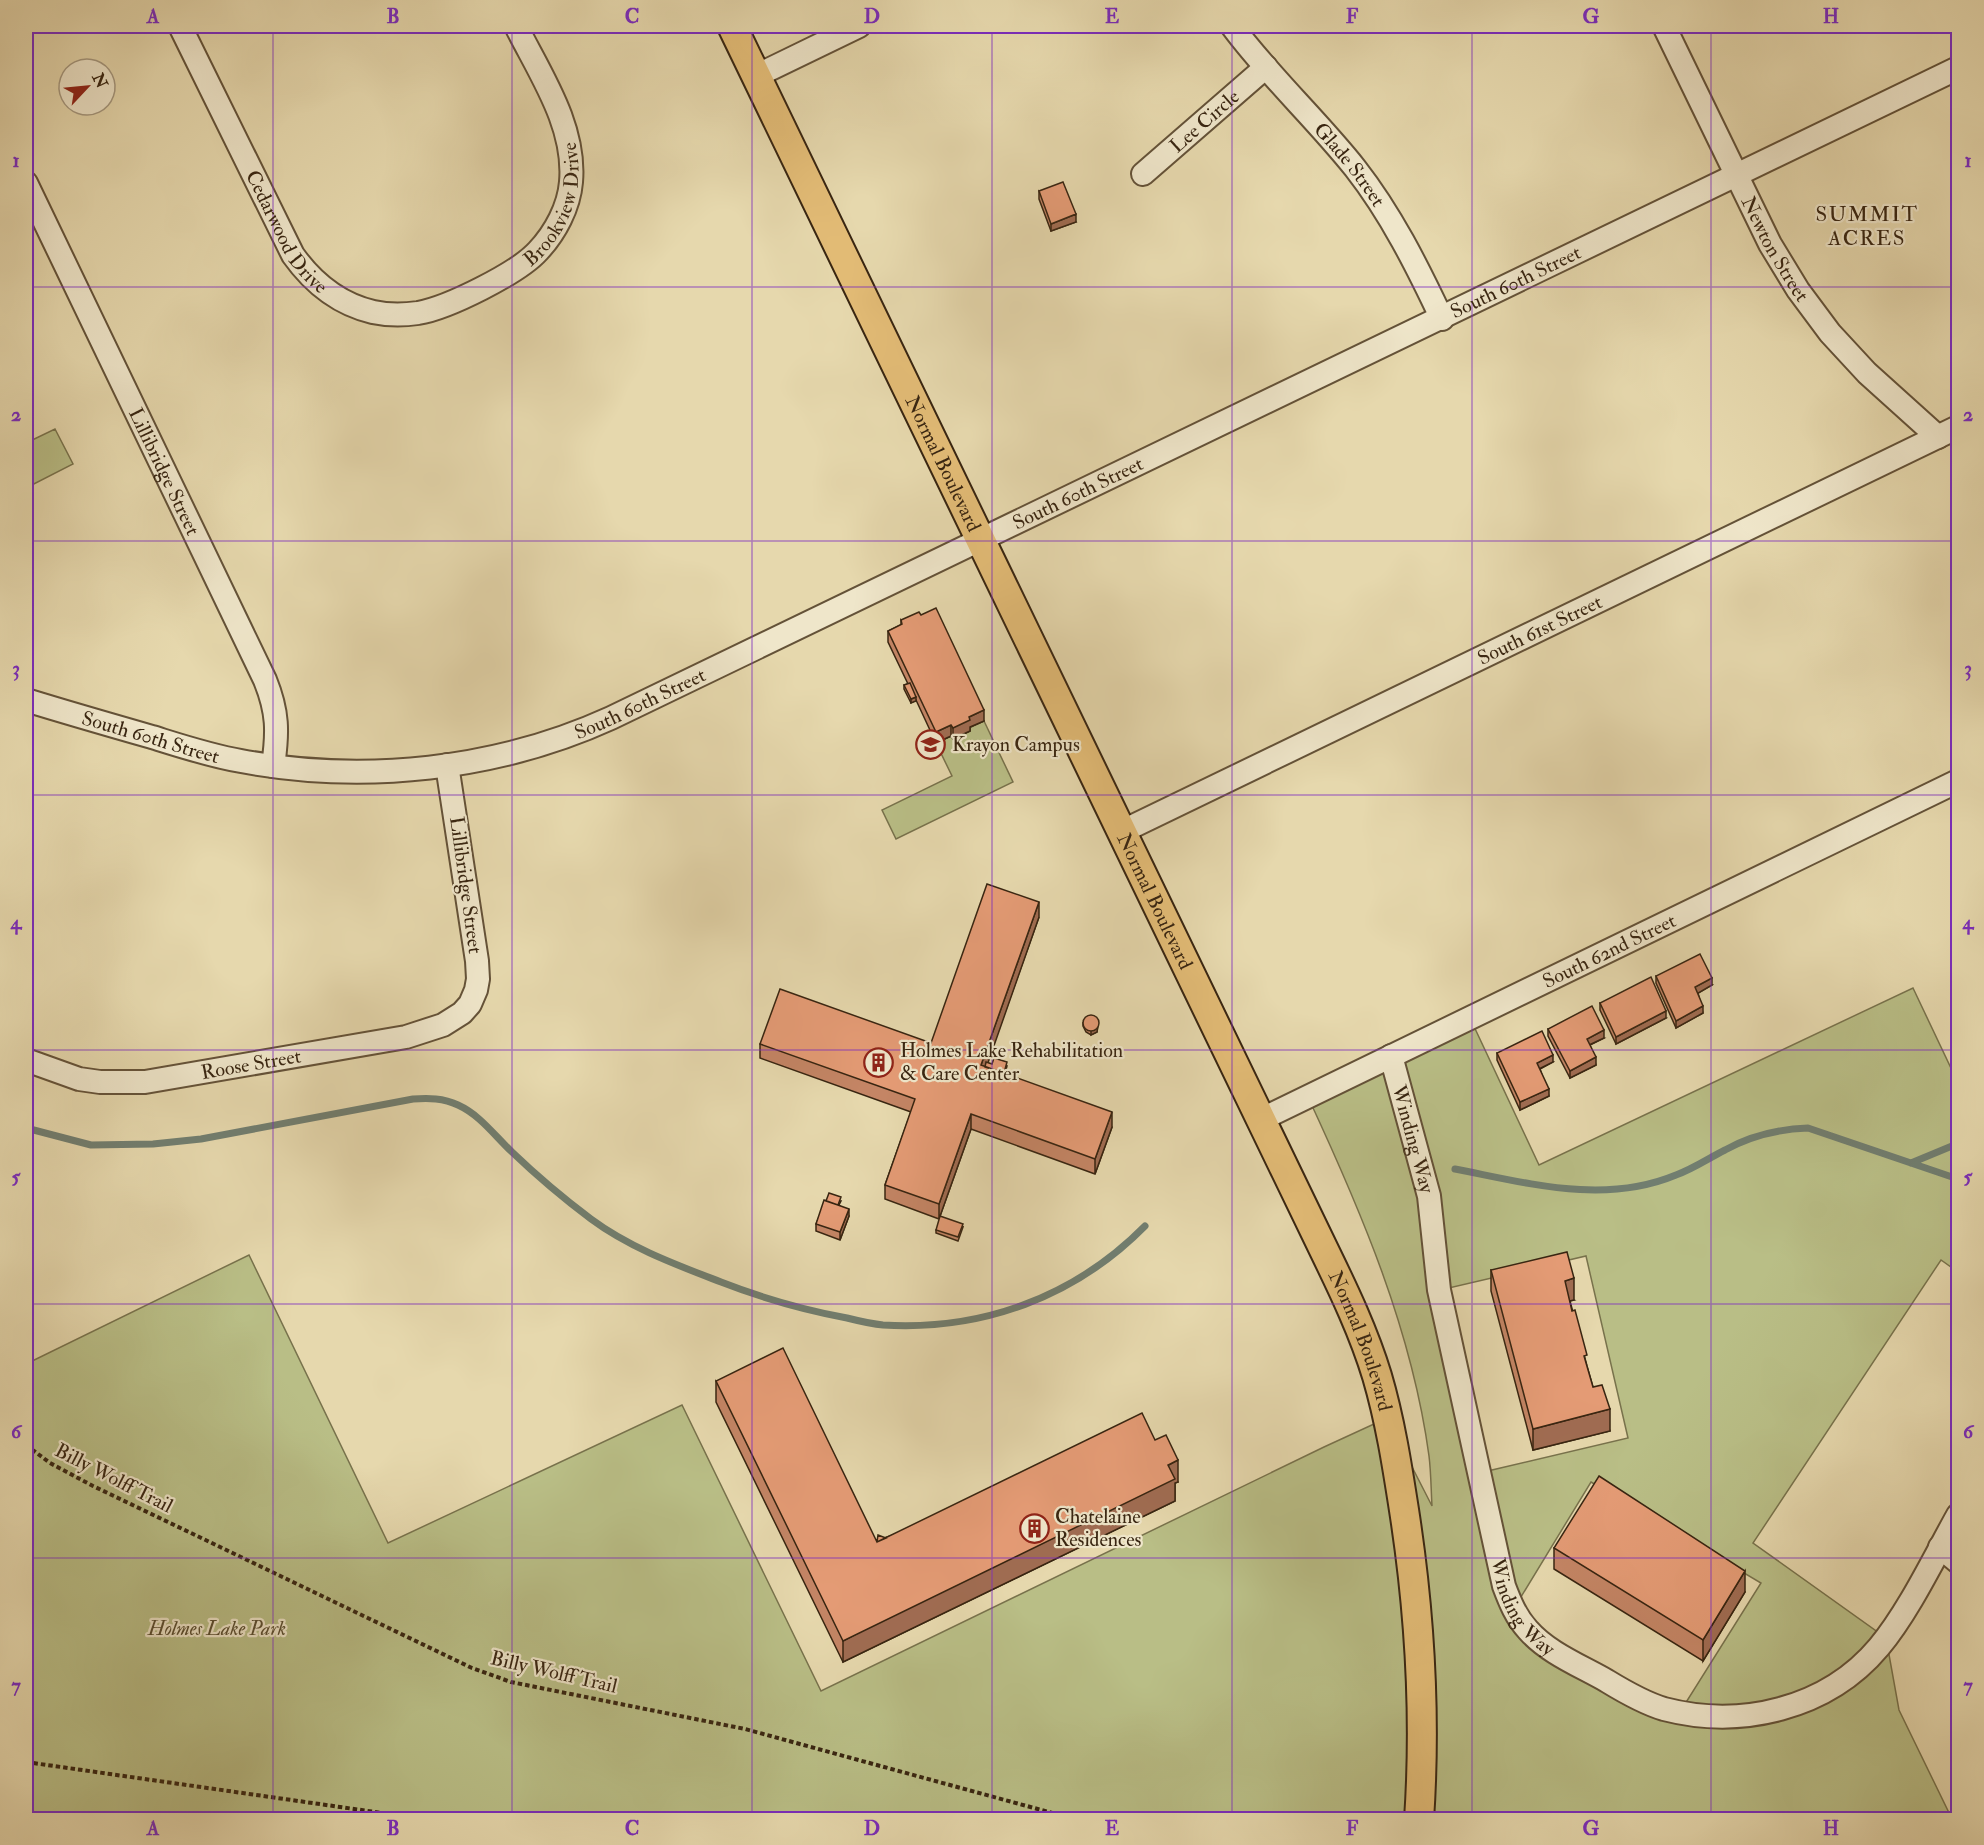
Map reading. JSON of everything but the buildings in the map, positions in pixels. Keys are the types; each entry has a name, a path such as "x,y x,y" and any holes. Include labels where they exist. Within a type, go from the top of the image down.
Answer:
{"main road":[{"name":"Normal Boulevard","path":"732,26 1356,1319 1376,1374 1396,1457 1416,1610 1422,1720 1419,1820"}],"street":[{"name":"Cedarwood Drive","path":"180,26 293,255 305,272 324,290 347,304 372,312 393,314 419,313 445,305 478,289"},
{"name":"Brookview Drive","path":"478,289 525,264 539,250 560,220 571,185 570,145 565,126 516,26"},
{"path":"756,75 859,26"},
{"name":"Glade Street","path":"1232,26 1354,168 1388,216 1417,267 1442,319"},
{"name":"Newton Street","path":"1664,26 1770,244 1798,290 1830,333 1867,373 1938,437"},
{"name":"Lee Circle","path":"1143,174 1266,67"},
{"name":"South 60th Street","path":"26,700 208,753 273,766 357,771 447,765 531,748 586,730 1959,68"},
{"name":"Lillibridge Street","path":"26,183 265,680 277,719 273,766"},
{"name":"South 61st Street","path":"1120,832 1959,427"},
{"name":"Lillibridge Street","path":"447,765 477,961 478,979 470,1004"},
{"name":"South 62nd Street","path":"1260,1120 1959,781"},
{"name":"Roose Street","path":"26,1060 79,1079 111,1083 145,1082 406,1037 454,1020 470,1004"},
{"name":"Winding Way","path":"1391,1056 1429,1196 1440,1290 1504,1586 1513,1610 1528,1630 1547,1646 1631,1695 1662,1708 1696,1715 1730,1718 1763,1714 1806,1700 1826,1690 1854,1671 1878,1648 1894,1627 1959,1515"},
{"path":"1940,1547 1959,1562"}],"path":[{"name":"Billy Wolff Trail","path":"26,1445 50,1463 93,1486 472,1668 511,1682 745,1729 1078,1820"},
{"path":"26,1762 430,1820"}],"green space":[{"path":"55,429 73,464 26,488 26,443"},
{"path":"984,721 1013,782 896,839 882,810 952,776 936,743 951,736 953,739"},
{"name":"Holmes Lake Park","path":"1913,988 1958,1083 1958,1272 1941,1260 1753,1543 1886,1638 1899,1710 1952,1819 26,1820 26,1364 249,1255 388,1543 682,1405 821,1691 1387,1418 1432,1506 1429,1456 1421,1409 1397,1317 1365,1227 1308,1097 1470,1018 1539,1165","holes":["1586,1256 1628,1438 1479,1473 1440,1290","1591,1482 1761,1583 1680,1712 1528,1630 1513,1610"]}],"waterway":[{"path":"26,1128 91,1145 153,1144 201,1139 413,1099 447,1101 466,1109 480,1120 550,1187 622,1239 654,1255 736,1288 815,1311 883,1325 956,1322 991,1315 1025,1304 1057,1290 1088,1272 1118,1251 1145,1226"},
{"path":"1455,1169 1538,1185 1594,1190 1621,1189 1649,1184 1676,1175 1755,1137 1808,1128 1958,1179"},
{"path":"1911,1163 1952,1146"}],"place":[{"name":"Krayon Campus","path":"931,744"},
{"name":"Holmes Lake Rehabilitation & Care Center","path":"879,1062"},
{"name":"Chatelaine Residences","path":"1034,1528"}],"district":[{"name":"SUMMIT ACRES","path":"1867,226"}]}
